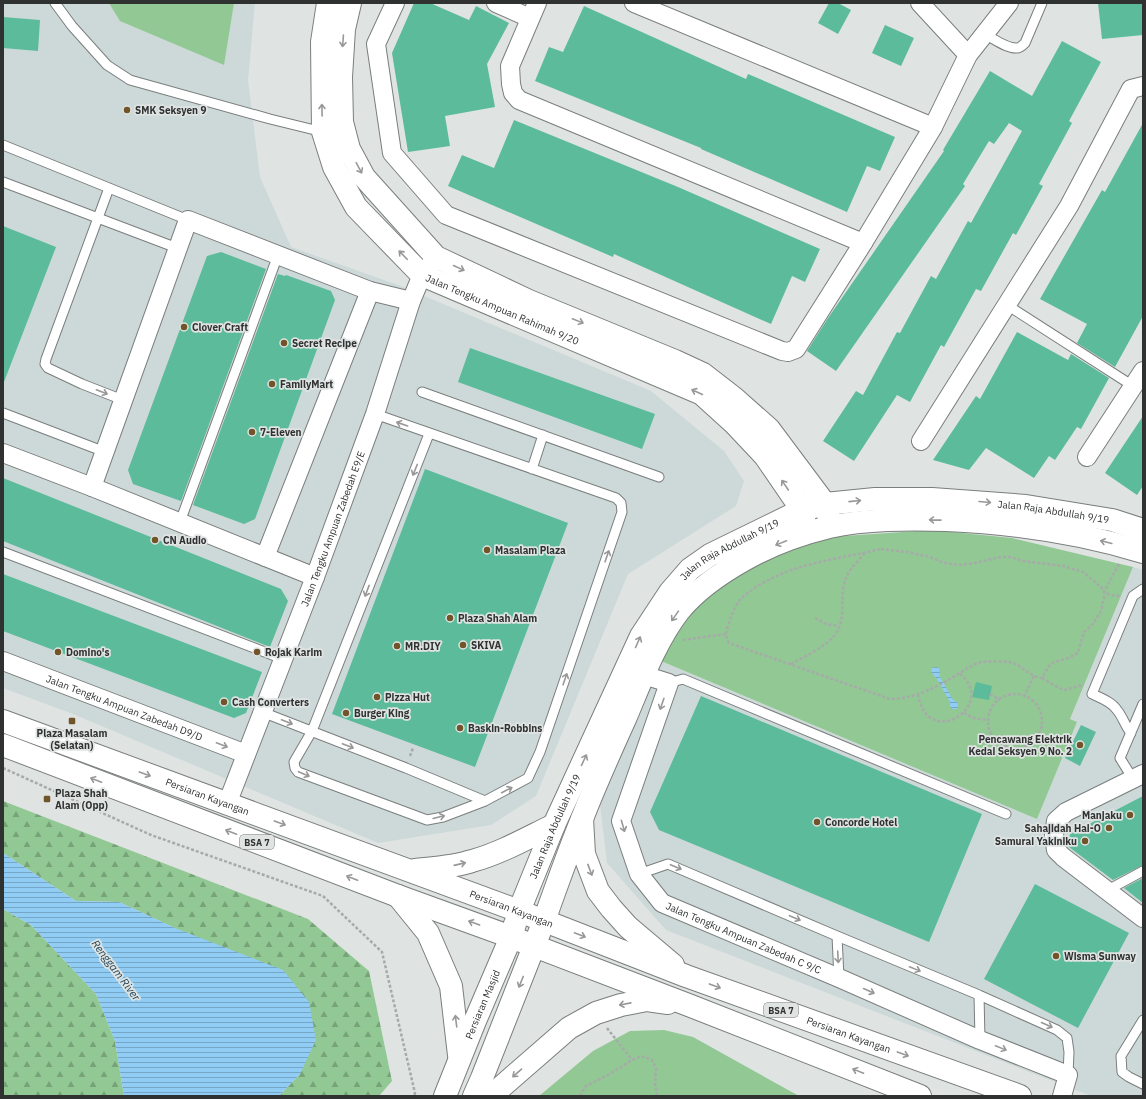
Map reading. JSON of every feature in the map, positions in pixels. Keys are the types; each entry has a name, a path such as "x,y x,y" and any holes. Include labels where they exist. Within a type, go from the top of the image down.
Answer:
{"street":[{"name":"Jalan Tengku Ampuan Rahimah 9/20","path":"328,3 322,42 323,132 334,167 356,207 422,275 702,394 734,423 766,456 802,510 807,533"},
{"name":"Jalan Tengku Ampuan Rahimah 9/20","path":"350,3 344,29 341,77 342,122 349,149 364,177 436,257 529,301 703,374 734,398 769,429 825,504 831,527"},
{"path":"395,3 376,44 392,153 446,215 782,352 788,352 796,349 863,243 933,127 968,55 1008,3"},
{"path":"496,3 534,10 510,66 513,92 519,100 863,243"},
{"path":"634,3 933,127"},
{"path":"920,3 968,55"},
{"path":"921,441 1069,206 1131,89 1142,86"},
{"path":"92,487 106,452 123,400 188,220 370,291 412,301"},
{"name":"Jalan Tengku Ampuan Zabedah E9/E","path":"226,804 315,577 375,414 412,301 422,275 436,257"},
{"path":"265,558 370,291"},
{"path":"1087,457 1138,379"},
{"path":"3,453 92,487 315,577"},
{"name":"Jalan Raja Abdullah 9/19","path":"544,921 637,668 641,636 656,611 690,569 716,551 802,510 825,504 875,499 907,498 978,501 1026,506 1104,519 1143,530"},
{"name":"Jalan Raja Abdullah 9/19","path":"518,911 554,825 637,668 654,653 669,625 680,610 700,588 718,575 757,553 807,533 831,527 858,523 909,519 978,521 1026,526 1105,541 1135,550"},
{"name":"Jalan Tengku Ampuan Zabedah D9/D","path":"3,661 246,754"},
{"path":"637,668 654,678 669,683"},
{"name":"Jalan Tengku Ampuan Zabedah C 9/C","path":"669,683 621,821 639,874 662,903 980,1040 1068,1075"},
{"name":"Persiaran Kayangan","path":"3,721 518,911 686,976 1020,1096"},
{"name":"BSA 7","path":"3,745 398,896 692,1006 920,1096"},
{"path":"1138,777 1066,812 1056,821 1054,835 1056,850 1063,857 1143,918"},
{"path":"582,819 584,854 598,891 628,926 686,976"},
{"path":"408,870 448,867 472,861 504,850 554,825"},
{"path":"398,896 428,933 451,986 460,1060"},
{"name":"Persiaran Masjid","path":"445,1096 511,937 518,911"},
{"path":"474,1096 544,921"},
{"path":"491,1096 569,1028 596,1014 621,1004 647,1000 692,1006"},
{"path":"1062,1096 1068,1075"}],"lane":[{"path":"55,3 72,26 107,65 130,80 270,119 323,132"},
{"path":"984,34 1004,45 1017,48 1021,47 1025,43 1042,3"},
{"path":"3,145 188,220"},
{"path":"3,182 177,248"},
{"path":"109,188 45,364 48,368 82,384 123,400"},
{"path":"180,522 278,255"},
{"path":"1007,305 1138,379"},
{"path":"422,392 659,477"},
{"path":"3,413 106,452"},
{"path":"375,414 616,498 621,503 622,512 540,752 528,778 485,801 443,817 427,820 298,772 294,768 294,762 312,731 429,434"},
{"path":"532,469 543,436"},
{"path":"3,552 283,659"},
{"path":"1131,733 1126,728 1117,709 1109,702 1092,694 1133,596 1143,589"},
{"path":"669,683 683,679 1006,814"},
{"path":"1138,777 1120,758 1143,704"},
{"path":"262,712 406,768 485,801"},
{"path":"639,874 668,864 979,995 1057,1030 1066,1038 1069,1052 1068,1075"},
{"path":"1106,891 1143,871"},
{"path":"836,936 839,978"},
{"path":"979,995 980,1040"},
{"path":"1143,1020 1121,1056 1122,1072 1143,1084"}],"path":[{"path":"1097,681 1074,686 1065,690 1042,678 1034,676 1012,662 983,662 967,668 948,680 918,694 902,699 890,699 729,642 726,634 732,613 742,597 772,578 808,565 881,549 907,552 930,557 944,563 960,565 1000,558 1011,558 1063,566 1084,572 1101,587 1104,592"},
{"path":"1042,678 1049,666 1054,662 1078,653 1084,632 1093,624 1101,611 1104,592 1135,550"},
{"path":"791,664 820,647 835,635 842,619 842,594 846,576 865,553"},
{"path":"816,618 826,624 839,626"},
{"path":"686,640 726,634"},
{"path":"918,694 920,705 924,713 931,718 939,721 956,719 968,708 971,700 968,683 959,673"},
{"path":"1024,697 1034,676"},
{"path":"990,694 1000,700"},
{"path":"1011,695 1024,697 1036,704 1041,712 1042,721 1040,731 1036,738 1029,744 1012,748 1004,746 997,741 992,734 988,720 991,710 1000,700 1011,695"},
{"path":"964,713 973,718 988,720"},
{"path":"409,758 413,748"},
{"path":"3,768 151,835 323,896 382,952 415,1093 414,1096"},
{"path":"596,1014 632,1060"},
{"path":"580,1096 586,1086 641,1056 652,1060 656,1068 655,1082 657,1096"}],"shaded area":[{"path":"3,3 255,3 248,80 260,177 291,247 398,285 651,391 724,451 744,481 736,506 628,574 536,796 491,825 378,843 73,714 3,688"},
{"path":"1133,567 1143,570 1143,1096 1091,1096 666,930 607,863 600,805 661,661 1037,819 1077,722 1070,719"}],"green space":[{"path":"109,3 234,3 224,65 120,21"},
{"path":"932,530 1012,538 1133,567 1070,719 1077,722 1037,819 661,661 677,631 696,608 732,575 815,538"},
{"path":"3,801 308,919 369,971 392,1081 379,1096 279,1096 300,1074 175,928 119,902 76,901 3,853"},
{"path":"3,909 31,925 96,994 115,1041 124,1096 3,1096"},
{"path":"664,1030 693,1037 799,1096 539,1096 593,1051 630,1031"}],"water":[{"path":"932,668 939,668 940,677 953,700 957,703 957,709 952,709 950,702 937,679 931,672"},
{"name":"Renggam River","path":"3,853 76,901 119,902 175,928 283,970 309,1002 316,1040 300,1074 279,1096 124,1096 115,1041 96,994 31,925 3,909"}],"building":[{"path":"414,3 430,3 469,20 476,6 509,23 487,64 495,107 445,116 450,146 408,152 392,53"},
{"path":"829,3 838,3 851,10 838,34 818,23"},
{"path":"1098,3 1143,3 1143,35 1102,39"},
{"path":"584,6 746,79 748,74 895,137 880,171 867,166 847,212 701,148 535,81 549,47 563,52"},
{"path":"3,17 40,20 38,51 3,48"},
{"path":"885,25 914,38 901,66 872,53"},
{"path":"1062,41 1101,62 1069,121 1072,123 1039,184 1043,186 1016,235 1013,233 981,291 976,289 944,347 941,345 910,402 897,395 854,461 823,441 856,391 863,395 897,332 900,333 931,276 936,279 968,221 971,223 1022,131 1009,123 994,144 989,141 963,184 965,186 836,371 807,351 828,318 944,151 943,150 990,71 1032,96"},
{"path":"514,120 678,187 820,249 805,282 792,276 771,324 614,254 613,257 448,186 462,155 494,168"},
{"path":"1143,123 1143,316 1115,367 1077,343 1087,324 1040,299 1102,190 1105,192"},
{"path":"3,226 56,247 4,382 3,382"},
{"path":"221,252 266,269 181,501 133,484 128,470 207,256"},
{"path":"278,274 286,275 331,291 335,300 255,519 244,524 193,505"},
{"path":"1017,332 1068,360 1071,354 1109,378 1081,429 1077,427 1055,460 1049,456 1034,478 986,448 969,470 933,460 976,396 980,399"},
{"path":"470,348 655,414 642,449 458,382"},
{"path":"1143,416 1143,486 1137,495 1105,473"},
{"name":"Plaza Shah Alam","path":"425,469 568,523 475,767 332,714"},
{"path":"3,478 281,589 288,601 270,647 3,541"},
{"path":"3,574 262,672 246,713 234,718 3,631"},
{"path":"976,682 992,686 989,700 972,697"},
{"name":"Concorde Hotel","path":"701,696 982,814 929,942 659,830 650,812"},
{"name":"Pencawang Elektrik Kedai Seksyen 9 No. 2","path":"1081,725 1096,732 1080,766 1065,758"},
{"path":"1143,796 1143,865 1113,880 1069,847 1070,834"},
{"path":"1143,878 1143,903 1124,888"},
{"name":"Wisma Sunway","path":"1035,884 1129,933 1078,1028 984,979"}],"place":[{"name":"SMK Seksyen 9","path":"127,110"},
{"name":"Clover Craft","path":"184,327"},
{"name":"Secret Recipe","path":"284,343"},
{"name":"FamilyMart","path":"272,384"},
{"name":"7-Eleven","path":"252,432"},
{"name":"CN Audio","path":"155,540"},
{"name":"Masalam Plaza","path":"487,550"},
{"name":"Plaza Shah Alam","path":"450,618"},
{"name":"SKIVA","path":"463,645"},
{"name":"MR.DIY","path":"397,646"},
{"name":"Domino's","path":"58,652"},
{"name":"Rojak Karim","path":"257,652"},
{"name":"Pizza Hut","path":"377,697"},
{"name":"Cash Converters","path":"224,702"},
{"name":"Burger King","path":"346,713"},
{"name":"Plaza Masalam (Selatan)","path":"72,721"},
{"name":"Baskin-Robbins","path":"460,728"},
{"name":"Pencawang Elektrik Kedai Seksyen 9 No. 2","path":"1080,745"},
{"name":"Plaza Shah Alam (Opp)","path":"47,799"},
{"name":"Manjaku","path":"1130,815"},
{"name":"Concorde Hotel","path":"817,822"},
{"name":"Sahajidah Hai-O","path":"1109,828"},
{"name":"Samurai Yakiniku","path":"1085,841"},
{"name":"Wisma Sunway","path":"1056,956"}]}
